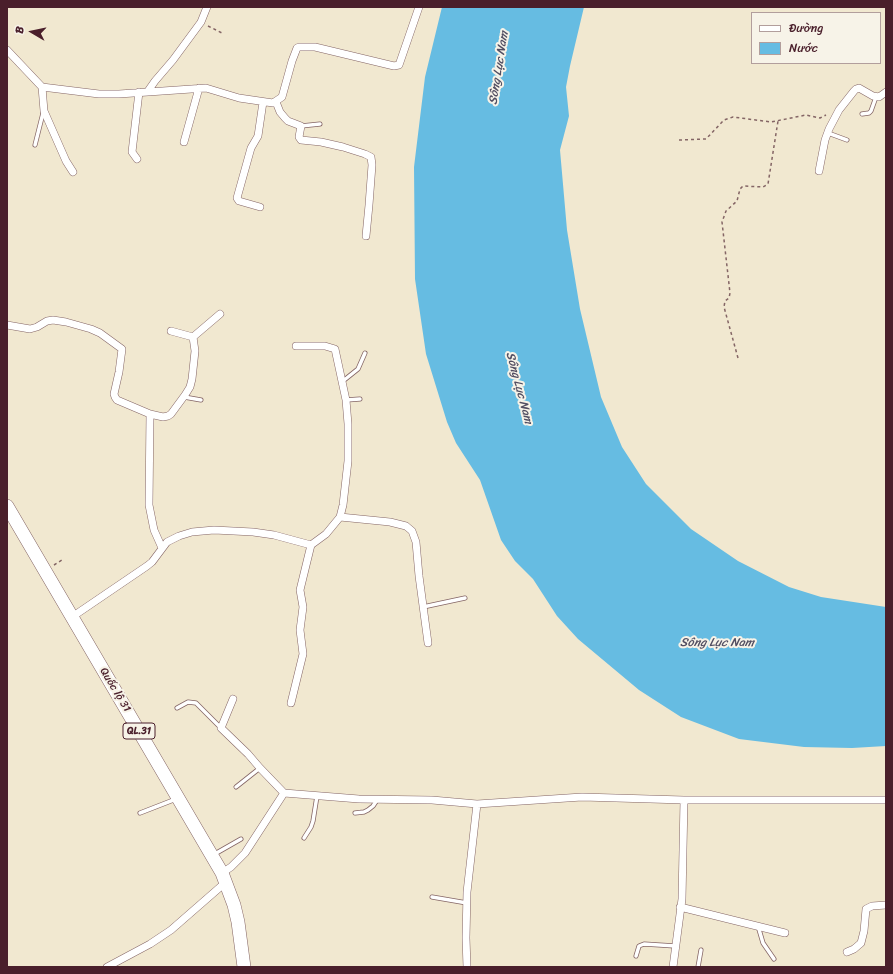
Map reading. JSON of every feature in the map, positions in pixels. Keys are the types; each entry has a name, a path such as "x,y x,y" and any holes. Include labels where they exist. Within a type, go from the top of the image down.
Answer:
{"highway":[{"name":"Quốc lộ 31","path":"10,514 72,617 166,780 179,797 224,877 238,922 244,967"}],"street":[{"path":"148,91 154,81 173,60 201,22 207,7"},
{"path":"42,87 99,94 199,88 215,90 240,98 272,103 276,102 282,97 292,61 297,48 300,47 315,47 394,66 399,65 419,7"},
{"path":"7,50 42,87 44,110 66,161 73,172"},
{"path":"184,142 199,88"},
{"path":"819,171 827,132 839,110 857,88 876,96 882,95 886,92"},
{"path":"137,159 132,152 132,144 139,92"},
{"path":"260,207 239,201 237,198 251,148 258,136 263,102"},
{"path":"276,102 280,112 288,121 301,126 299,137 301,140 321,142 343,147 371,157 371,185 366,236"},
{"path":"194,337 220,314"},
{"path":"7,325 30,329 47,321 53,320 83,326 100,333 122,349 119,372 114,390 114,398 157,416 168,416 171,414 190,387 195,351 194,337"},
{"path":"171,331 194,337"},
{"path":"291,703 303,654 300,630 303,607 300,590 311,545 326,534 340,516 348,460 346,400 335,349 325,346 296,346"},
{"path":"150,414 149,505 154,530 162,548"},
{"path":"340,516 390,522 406,526 412,531 416,542 428,643"},
{"path":"72,617 147,566 152,562 167,542 179,536 253,532 274,535 311,545"},
{"path":"233,699 221,728 248,754 284,793 377,799 432,800 477,804 582,797 684,800 886,800"},
{"path":"107,967 144,948 171,930 224,877 231,867 245,853 284,793"},
{"path":"673,967 682,899 684,800"},
{"path":"467,967 467,903 477,804"},
{"path":"847,952 854,949 861,943 866,909 872,906 886,904"},
{"path":"680,907 786,933"}],"lane":[{"path":"862,114 869,113 876,96"},
{"path":"34,145 44,110"},
{"path":"301,126 320,124"},
{"path":"827,132 847,140"},
{"path":"342,381 358,369 365,353"},
{"path":"183,397 201,400"},
{"path":"346,400 360,400"},
{"path":"423,607 465,598"},
{"path":"177,708 188,702 196,703 221,728"},
{"path":"236,786 260,768"},
{"path":"304,838 313,821 317,796"},
{"path":"140,813 179,797"},
{"path":"355,813 368,810 373,806 377,799"},
{"path":"212,856 241,839"},
{"path":"432,897 467,903"},
{"path":"758,925 763,944 774,959"},
{"path":"636,956 639,946 644,944 675,946"},
{"path":"698,967 700,950"}],"path":[{"path":"201,22 224,34"},
{"path":"679,140 706,139 724,120 733,117 771,122 806,116 820,118 839,110"},
{"path":"738,358 724,307 725,301 729,298 730,294 722,222 726,211 736,201 740,189 743,186 763,187 768,184 778,121"}],"water":[{"name":"Sông Lục Nam","path":"442,7 584,7 566,87 569,116 560,150 567,230 580,309 601,397 622,447 646,484 691,529 738,561 789,587 821,597 886,607 886,746 852,748 804,747 739,739 681,717 639,690 578,639 557,616 533,579 515,561 501,540 480,480 456,443 447,422 426,354 415,279 414,167 425,77"}]}
